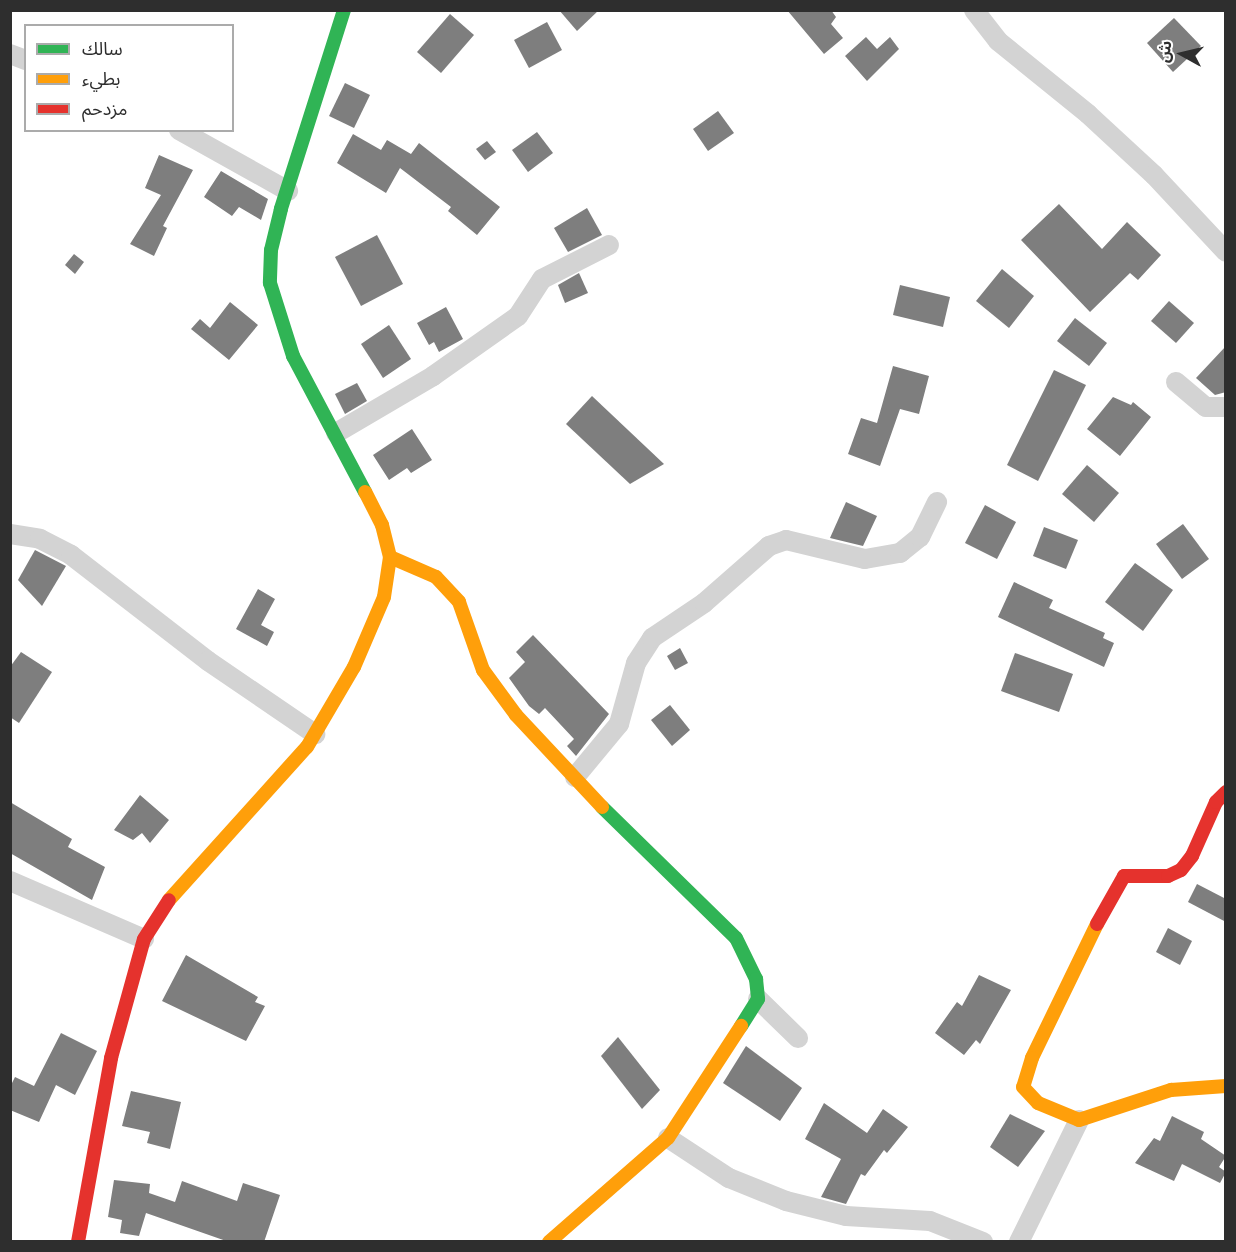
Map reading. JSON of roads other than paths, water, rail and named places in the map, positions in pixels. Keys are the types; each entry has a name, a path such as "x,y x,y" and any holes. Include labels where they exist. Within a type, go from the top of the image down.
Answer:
{"street":[{"path":"78,1242 111,1058 144,939 168,901 202,859 315,734 354,667 384,597 390,557 382,525 336,433 293,356 277,315 270,283 271,250 344,10"},
{"path":"974,10 998,41 1088,114 1154,175 1226,252"},
{"path":"183,132 288,191"},
{"path":"336,433 433,376 518,316 542,279 609,245"},
{"path":"1176,382 1206,407 1226,407"},
{"path":"575,777 619,724 636,663 651,638 704,603 769,546 786,540 865,559 900,553 920,537 937,502"},
{"path":"10,534 40,539 71,555 208,661 315,734"},
{"path":"390,557 436,577 459,602 483,670 516,716 649,857 736,938 750,961 758,999 798,1038"},
{"path":"1226,792 1216,802 1192,856 1180,870 1168,876 1124,876 1118,882 1023,1077 1026,1094 1079,1120 1171,1090 1201,1085 1226,1086"},
{"path":"10,881 144,939"},
{"path":"549,1242 668,1138 758,999"},
{"path":"1019,1242 1079,1120"},
{"path":"668,1138 729,1178 786,1201 846,1216 930,1221 983,1242"}]}
